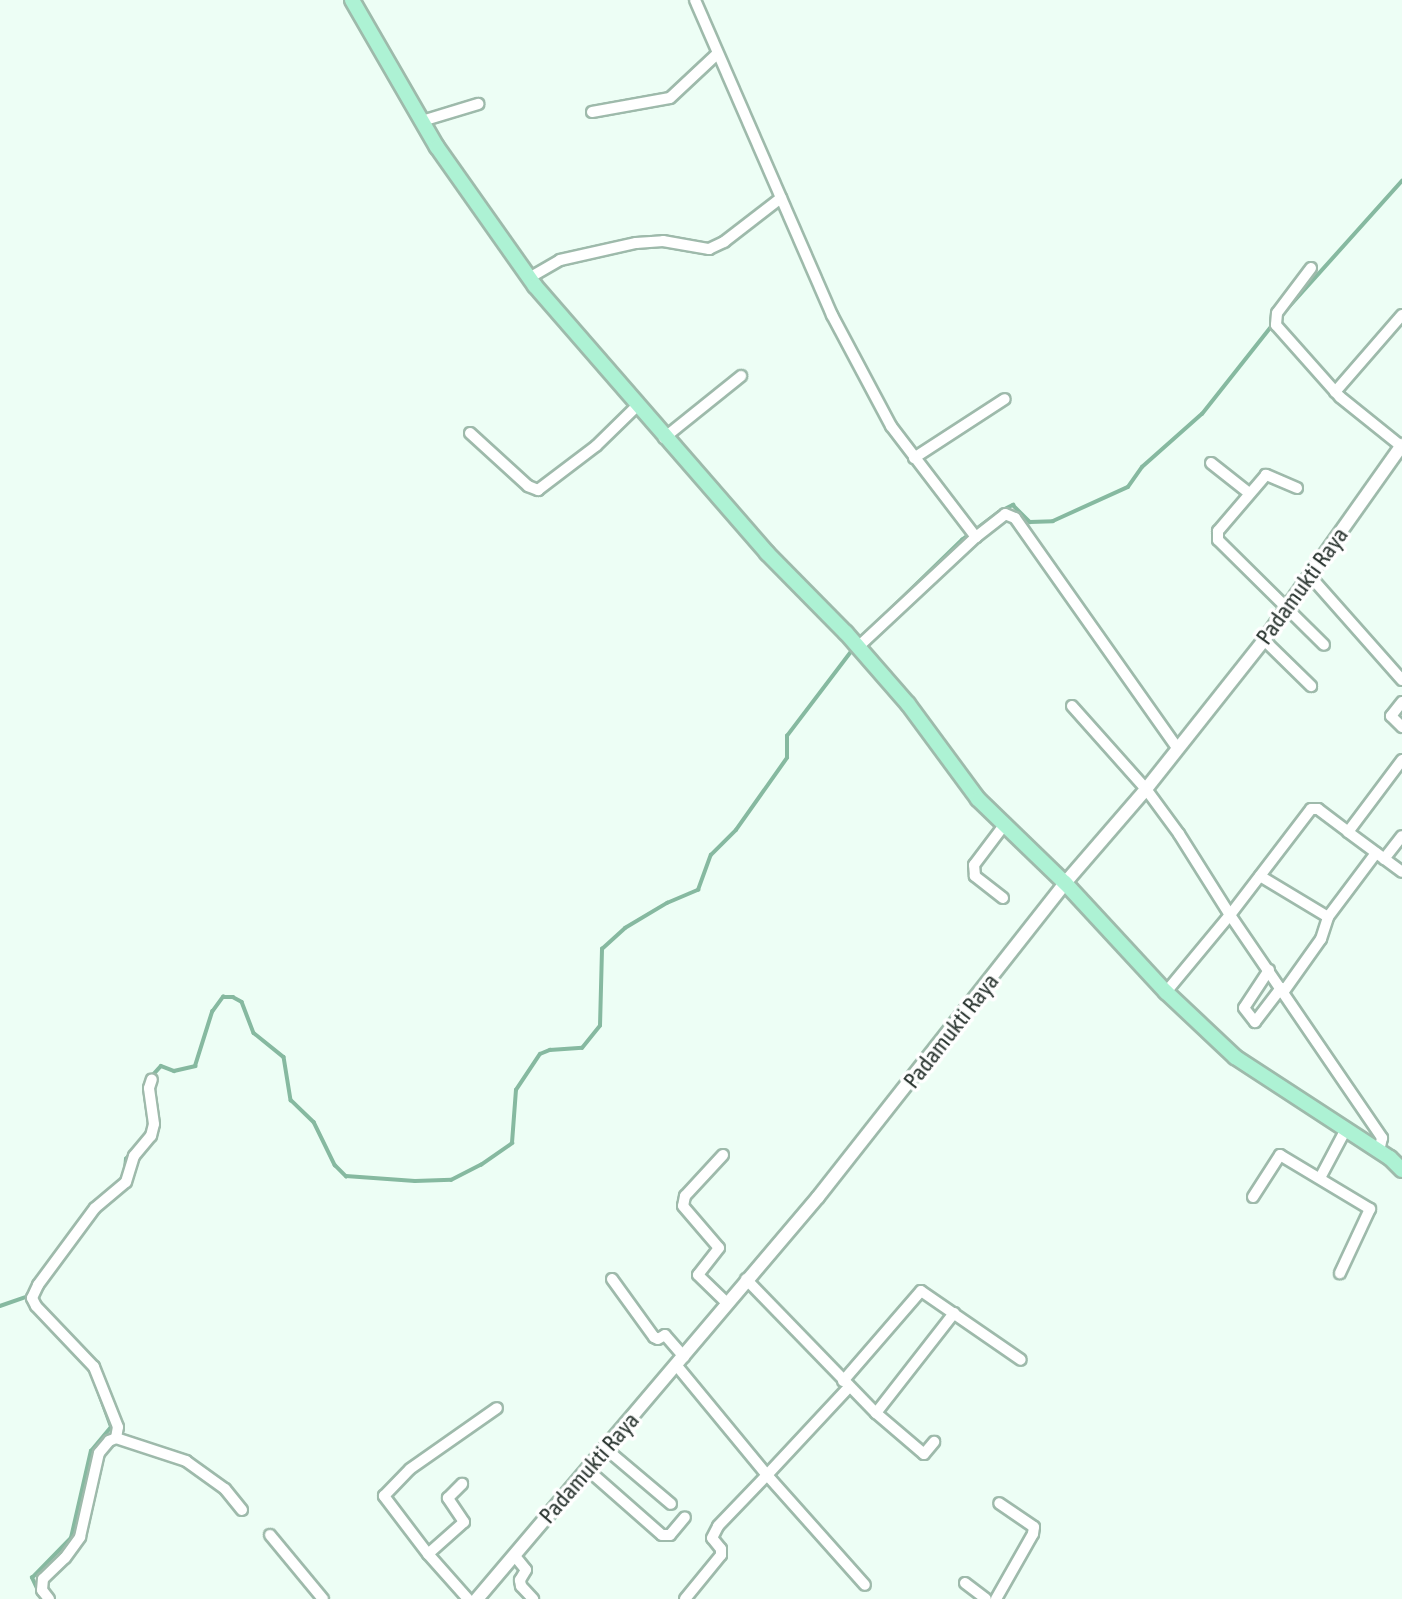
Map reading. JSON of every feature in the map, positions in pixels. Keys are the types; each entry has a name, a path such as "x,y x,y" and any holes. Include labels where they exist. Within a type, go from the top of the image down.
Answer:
{"main road":[{"path":"352,0 437,147 529,278 664,438 766,553 858,646 908,704 978,799 1065,883 1166,992 1235,1057 1379,1151 1402,1170"}],"street":[{"path":"695,0 832,314 891,426 976,537"},
{"path":"592,112 670,98 717,54"},
{"path":"422,121 478,104"},
{"path":"529,278 560,260 636,243 663,241 709,249 724,243 781,198"},
{"path":"1311,268 1278,313 1276,326 1335,392 1402,446"},
{"path":"1335,392 1402,315"},
{"path":"664,438 741,376"},
{"path":"914,458 1005,399"},
{"path":"470,432 528,486 538,490 596,446 637,406"},
{"name":"Padamukti Raya","path":"477,1599 836,1175 1065,883 1146,789 1264,640 1402,446"},
{"path":"1211,463 1249,493"},
{"path":"1297,488 1292,488 1269,474 1249,493 1218,531 1218,540 1324,645"},
{"path":"858,646 976,537 1005,514 1015,518 1178,749"},
{"path":"1310,576 1402,680"},
{"path":"1264,640 1311,686"},
{"path":"1402,702 1391,716 1402,727"},
{"path":"1072,706 1146,789 1179,834 1230,915 1382,1138 1379,1151"},
{"path":"1348,832 1402,760"},
{"path":"1166,992 1230,915 1311,809 1318,809 1402,872"},
{"path":"1003,898 975,876 974,865 1005,824"},
{"path":"1269,970 1244,1008 1255,1022 1321,939 1328,917 1380,856 1402,836"},
{"path":"1260,876 1328,917"},
{"path":"116,1438 118,1427 94,1367 36,1306 32,1298 38,1285 94,1208 126,1182 134,1156 151,1136 154,1124 149,1088 152,1079"},
{"path":"1320,1178 1345,1131"},
{"path":"723,1155 685,1196 683,1206 719,1248 698,1275 727,1303"},
{"path":"1253,1198 1280,1155 1371,1210 1340,1273"},
{"path":"612,1279 654,1337 658,1339 665,1335 680,1362 767,1475 865,1586"},
{"path":"746,1279 876,1413 925,1454 934,1442"},
{"path":"685,1599 721,1555 721,1549 712,1538 718,1525 767,1475 846,1384 919,1291 1021,1360"},
{"path":"876,1413 954,1313"},
{"path":"468,1599 428,1554 385,1498 385,1494 410,1469 497,1408"},
{"path":"49,1599 42,1590 43,1579 65,1558 80,1537 99,1453 105,1444 116,1438 186,1461 225,1489 242,1510"},
{"path":"606,1449 671,1504"},
{"path":"588,1470 662,1535 670,1535 685,1517"},
{"path":"428,1554 464,1522 448,1498 462,1484"},
{"path":"996,1599 1034,1534 1034,1527 999,1503"},
{"path":"270,1535 323,1599"},
{"path":"514,1555 527,1570 520,1580 520,1586 533,1599"},
{"path":"965,1583 986,1599"}],"waterway":[{"path":"1279,318 1402,181"},
{"path":"859,640 962,540 999,512 1013,505 1030,522 1053,521 1128,487 1142,467 1202,414 1274,323"},
{"path":"152,1076 161,1066 174,1071 195,1066 212,1012 223,997 233,997 242,1002 254,1033 284,1057 291,1100 314,1122 335,1165 346,1176 415,1181 451,1180 481,1165 512,1143 516,1090 540,1054 550,1050 582,1048 600,1026 602,949 625,928 667,903 698,890 711,855 736,830 787,758 787,736 853,649"},
{"path":"125,1170 126,1159 136,1147"},
{"path":"0,1306 26,1297"},
{"path":"40,1595 32,1578 71,1538 91,1451 111,1427 90,1369"}]}
